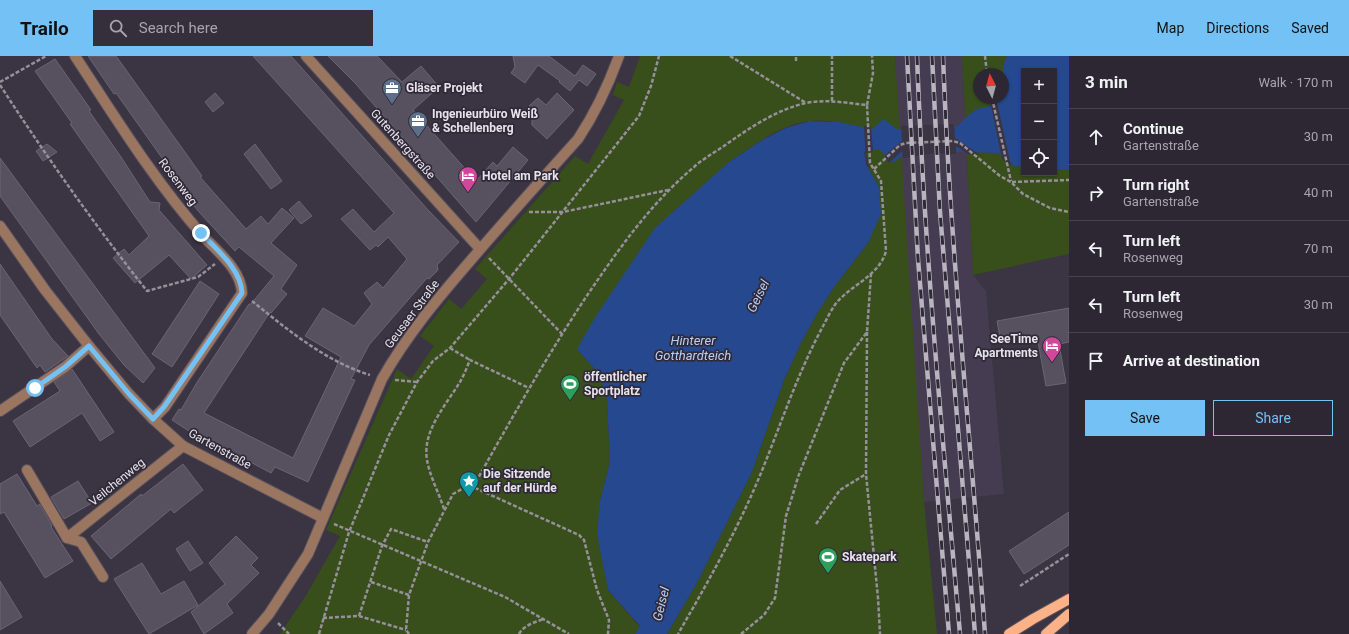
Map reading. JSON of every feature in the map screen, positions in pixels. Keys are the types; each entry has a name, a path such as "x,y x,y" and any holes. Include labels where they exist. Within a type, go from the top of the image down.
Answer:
{"main road":[{"path":"1009,634 1069,599"},
{"path":"1046,634 1069,614"}],"street":[{"name":"Rosenweg","path":"75,56 166,190 223,257 242,282 242,293"},
{"name":"Gutenbergstraße","path":"306,56 480,249"},
{"name":"Geusaer Straße","path":"252,634 269,614 308,554 382,379 417,324 480,249 578,139 606,92 619,56"},
{"name":"Gartenstraße","path":"0,226 45,290 89,346 129,394 153,419 183,446 323,518"},
{"path":"153,419 164,407 242,293"},
{"path":"0,411 65,367 89,346"},
{"name":"Veilchenweg","path":"67,538 183,446"},
{"path":"27,470 67,538 81,542 103,577"}],"path":[{"path":"46,56 0,84 26,125 107,240 147,291 203,275 223,257"},
{"path":"319,634 349,532 389,435 417,382 433,361 450,348 509,279 639,116 651,86 659,56"},
{"path":"730,56 807,103"},
{"path":"796,56 796,61"},
{"path":"832,56 832,101"},
{"path":"678,634 724,550 760,474 794,387 822,328 838,301 855,285 871,274 884,259 886,251 881,181 872,166 867,105 873,72 872,56"},
{"path":"985,56 986,68"},
{"path":"473,487 529,388 562,334 612,258 638,224 669,190 694,166 753,126 776,114 807,103 832,101 867,105"},
{"path":"993,104 1011,182"},
{"path":"874,169 900,145 906,142 953,140 960,143 1000,176 1011,182 1023,194 1050,208 1069,212"},
{"path":"1011,182 1069,180"},
{"path":"513,212 563,212 669,190"},
{"path":"480,249 562,334"},
{"path":"871,274 867,332 866,474 880,634"},
{"path":"242,293 306,344 364,373"},
{"path":"741,634 764,615 775,598 786,516 798,477 844,363 867,332"},
{"path":"450,348 470,360 529,388"},
{"path":"444,510 427,460 426,447 429,435 436,420 461,381 470,360"},
{"path":"382,379 417,382"},
{"path":"816,524 840,490 866,474"},
{"path":"406,630 409,595 428,542 444,510 457,491 473,487 579,535 584,540 597,590 609,620 608,634"},
{"path":"359,616 382,546 391,529 428,542"},
{"path":"349,532 505,596 569,634"},
{"path":"1020,586 1069,554"},
{"path":"370,582 409,595"},
{"path":"323,618 359,616 406,630 409,634"},
{"path":"519,634 532,623 544,619"}],"shaded area":[{"path":"895,56 962,56 973,275 986,291 1004,494 924,502 899,166"}],"green space":[{"path":"640,56 895,56 924,502 937,634 667,634 698,581 752,472 784,380 802,341 834,287 868,243 879,187 869,170 865,159 866,147 873,129 817,120 798,123 787,127 757,143 729,162 577,349 599,374 607,399 610,462 600,501 608,590 640,627 635,634 280,634 305,597 340,536 326,530 397,369 411,379 434,346 420,336 449,299 461,309 487,279 475,269 575,156 588,164 624,100 613,95 617,82 629,87"},
{"path":"962,56 1007,56 1005,68 973,68 973,104 1001,104 1014,166 1021,167 1021,176 1057,176 1057,169 1069,169 1069,254 973,275"}],"water":[{"name":"Hinterer Gotthardteich","path":"1007,56 1069,56 1069,169 1057,169 1057,68 1021,68 1021,167 1014,166 998,153 936,151 904,155 892,163 879,149 864,152 866,164 879,187 881,214 868,243 834,287 802,341 784,380 752,472 698,581 667,634 635,634 640,626 608,590 597,534 600,501 610,462 607,399 599,374 577,349 596,316 655,228 729,162 762,140 786,128 809,121 838,122 873,129 883,119 897,129 958,126 978,109 997,104 1009,104 1009,68 1004,68 1004,63"}],"pier":[{"path":"997,104 1011,166 1002,159 991,105"},
{"path":"954,124 955,138 980,155 968,154 956,146 956,154 936,153 903,158 902,151 889,163 884,156 902,141 901,126"},
{"path":"864,126 871,127 873,151 866,153 869,168 866,164"}],"building":[{"path":"88,56 116,56 202,176 200,177 246,229 261,216 268,224 282,208 294,218 271,243 297,265 281,289 287,294 271,313 270,312 204,413 293,458 341,357 305,336 323,308 354,326 372,304 364,293 377,282 383,288 407,259 388,237 378,247 376,245 370,250 341,219 353,209 374,232 394,213 253,56 291,56 429,211 459,242 437,265 438,270 429,279 427,278 369,345 351,379 355,380 308,482 275,467 271,473 196,433 195,435 172,420 179,409 181,410 196,384 249,304 251,304 274,276 239,247 235,251 199,212 181,190 184,189"},
{"path":"328,56 377,56 402,82 421,66 439,87 413,110 476,181 493,162 497,166 513,147 528,160 476,222 355,83"},
{"path":"513,56 549,56 575,76 583,65 596,74 587,86 579,80 570,91 559,82 560,81 538,65 525,83 511,73 515,67"},
{"path":"55,59 91,110 89,111 150,202 160,203 159,210 207,265 191,279 169,255 135,283 113,258 124,249 129,255 149,236 70,124 72,123 35,71"},
{"path":"215,93 224,103 213,112 205,102"},
{"path":"557,93 574,110 547,139 532,125 532,120 537,115 529,106 538,98 546,105"},
{"path":"47,144 57,152 43,161 36,151"},
{"path":"255,144 282,181 271,189 244,154"},
{"path":"0,158 155,368 143,383 124,365 99,334 0,196"},
{"path":"299,201 312,216 301,224 289,210"},
{"path":"0,264 52,339 68,356 45,372 40,365 37,368 0,315"},
{"path":"200,281 219,294 172,367 152,354"},
{"name":"SeeTime Apartments","path":"1069,308 1069,342 1059,344 1066,383 1046,386 1037,336 1001,343 997,321"},
{"path":"72,369 114,432 100,441 82,413 30,447 13,421 60,391 54,382"},
{"path":"183,464 203,490 174,513 171,509 111,559 91,536 141,494 142,496"},
{"path":"17,474 37,506 40,504 52,526 51,527 73,561 45,578 4,512 0,514 0,484"},
{"path":"78,481 92,503 64,519 51,497"},
{"path":"1069,512 1069,545 1024,574 1009,551"},
{"path":"236,536 258,558 251,565 259,573 227,604 233,613 204,634 191,612 225,584 209,563"},
{"path":"188,541 203,563 190,571 176,549"},
{"path":"142,563 161,594 184,581 198,605 149,634 114,579"},
{"path":"0,581 22,617 0,630"}],"railway":[{"path":"907,56 918,259 949,634"},
{"path":"917,56 929,273 960,634"},
{"path":"932,56 940,212 975,634"},
{"path":"943,56 946,128 956,273 985,634"}],"place":[{"name":"Gläser Projekt","path":"392,105"},
{"name":"Ingenieurbüro Weiß & Schellenberg","path":"418,138"},
{"name":"Hotel am Park","path":"468,193"},
{"name":"SeeTime Apartments","path":"1052,363"},
{"name":"öffentlicher Sportplatz","path":"570,401"},
{"name":"Die Sitzende auf der Hürde","path":"469,498"},
{"name":"Skatepark","path":"828,574"}],"route":[{"path":"35,388 65,367 89,346 129,394 153,419 164,407 242,293 242,282 230,265 201,233"}],"water label":[{"name":"Geisel","path":"758,296"},
{"name":"Geisel","path":"661,604"}]}
